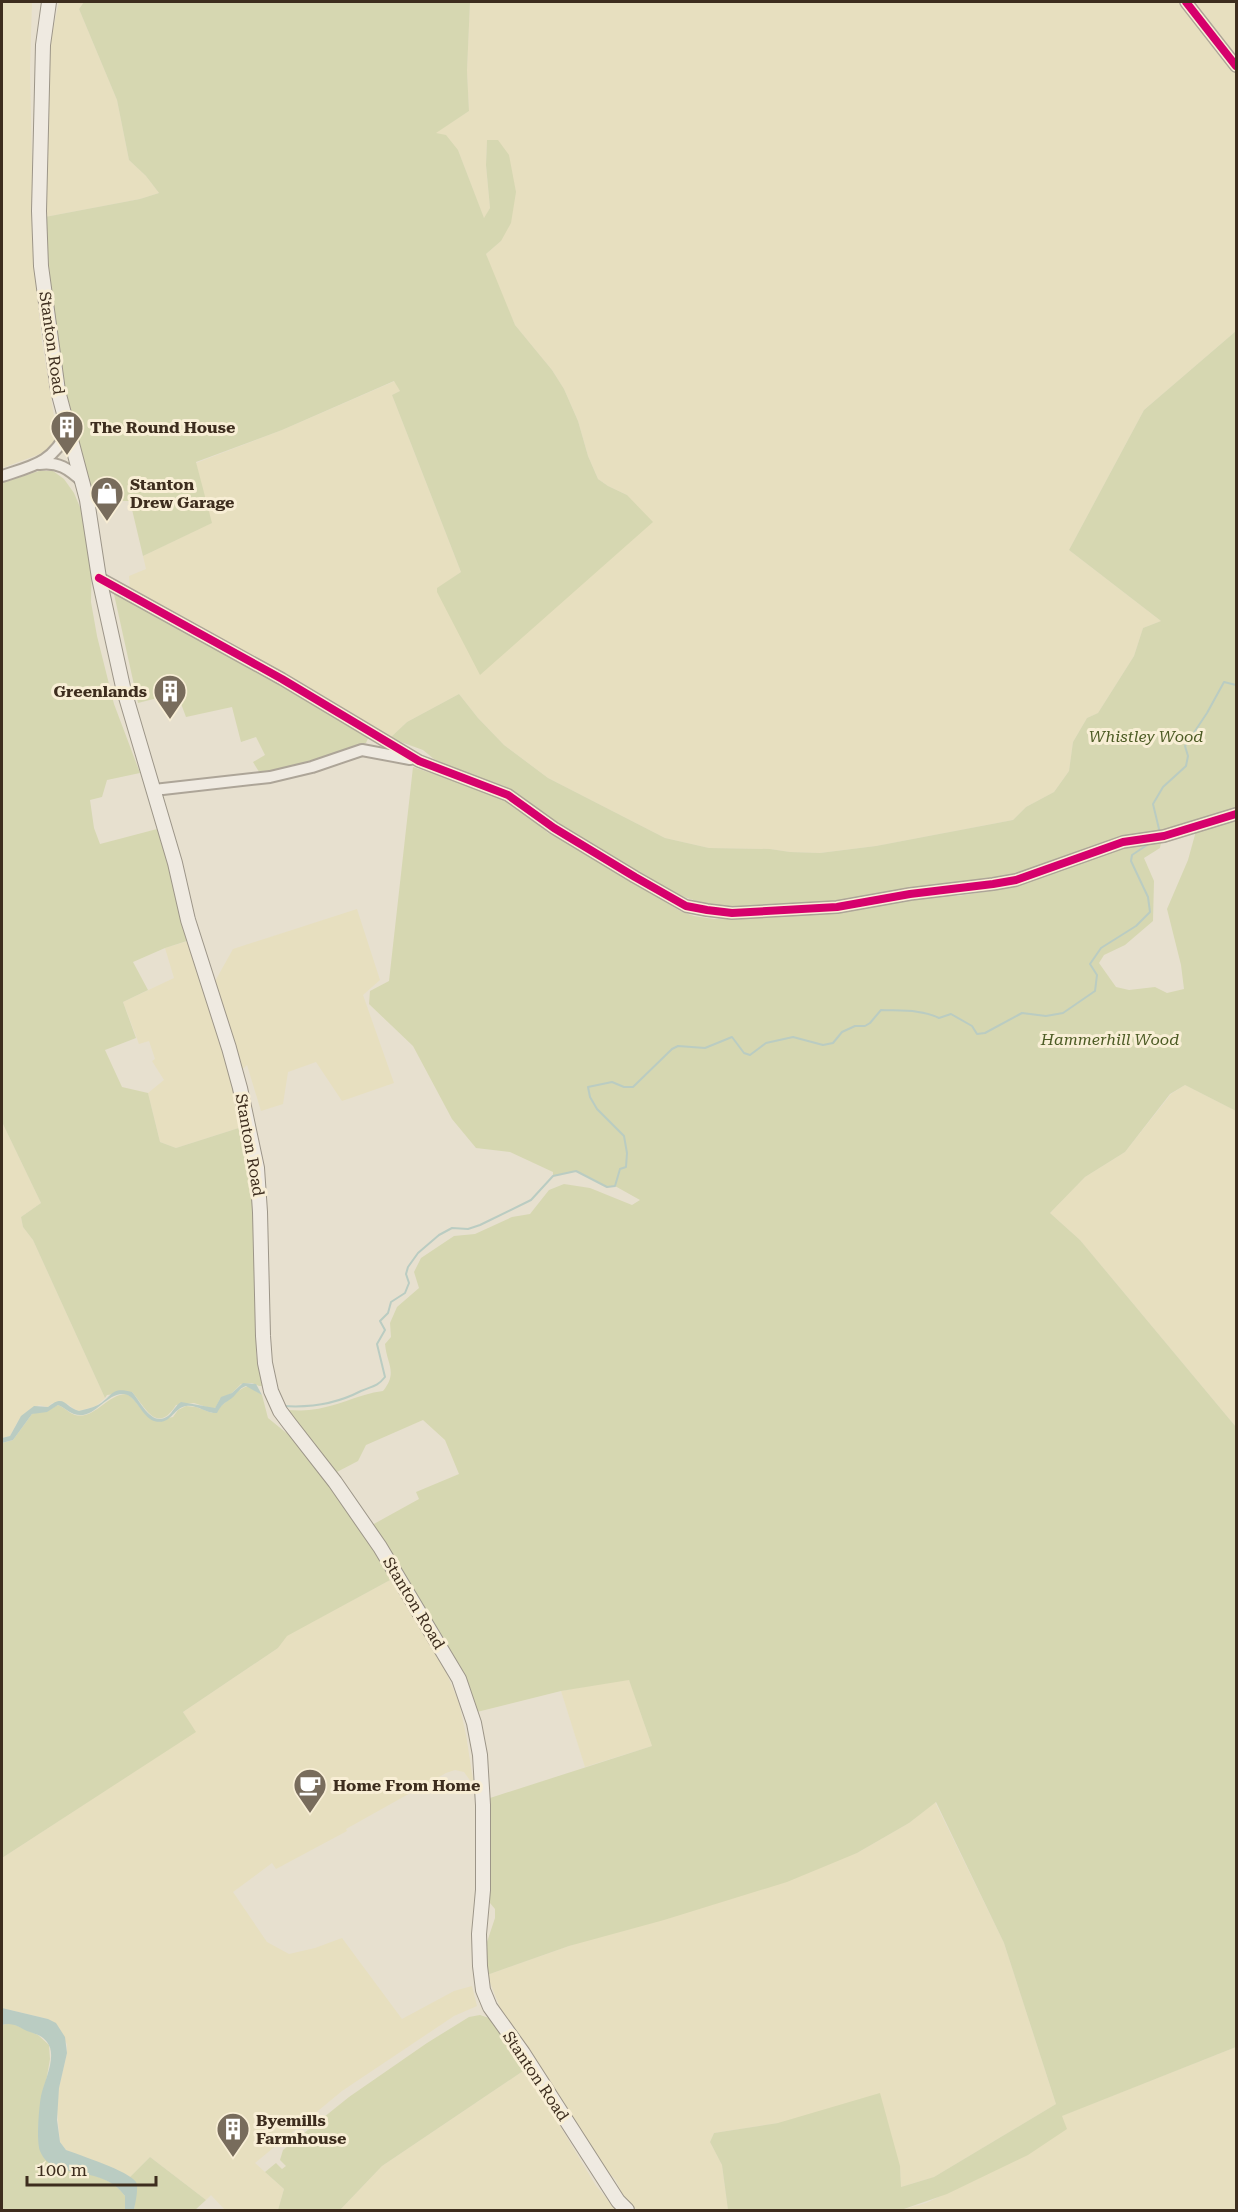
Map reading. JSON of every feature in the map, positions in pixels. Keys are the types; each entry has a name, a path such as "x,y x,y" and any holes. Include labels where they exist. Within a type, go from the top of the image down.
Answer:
{"main road":[{"name":"Stanton Road","path":"49,2 42,45 39,211 41,266 58,391 83,483 99,578 123,687 175,863 188,920 230,1048 257,1168 265,1363 271,1391 289,1423 335,1482 380,1547 459,1679 474,1723 480,1755 483,1890 479,1934 483,1990 490,2007 627,2211"}],"street":[{"path":"1186,2 1236,66"},
{"path":"38,464 55,453 68,430"},
{"path":"2,476 50,462 72,472 83,483"},
{"path":"99,578 282,679 419,761"},
{"path":"154,790 270,777 312,767 362,750 419,761 508,795 554,828 686,906 732,913 837,907 910,894 1016,880 1123,842 1162,836 1236,814"}],"shaded area":[{"path":"2,2 32,2 30,70 34,265 42,342 57,435 48,451 2,468"},
{"path":"59,2 84,2 79,9 117,100 129,160 146,176 159,193 140,199 45,217 50,43"},
{"path":"470,2 1178,2 1236,74 1236,331 1144,410 1069,550 1161,621 1143,628 1134,656 1098,713 1087,718 1073,742 1069,771 1054,792 1026,807 1013,820 876,846 820,853 709,848 665,838 548,778 504,745 459,694 407,722 390,738 130,590 129,576 146,569 143,556 211,523 196,463 282,430 395,381 400,391 392,395 461,572 438,588 627,495 598,479 564,389 552,370 515,325 496,283 486,254 501,241 487,140 486,165 490,208 484,219 458,150 435,133 469,111 467,71"},
{"path":"1189,2 1236,2 1236,61"},
{"path":"357,909 380,980 363,995 394,1083 342,1101 316,1062 288,1072 283,1104 261,1111 247,1065 233,1078 245,1126 176,1148 160,1142 148,1093 164,1080 152,1061 155,1059 149,1041 139,1044 123,1002 174,978 165,948 188,941 209,992 233,949"},
{"path":"1185,1085 1236,1111 1236,1427 1080,1240 1050,1213 1085,1177 1125,1152 1171,1094"},
{"path":"2,1122 41,1203 21,1217 23,1227 33,1240 105,1398 96,1406 79,1411 68,1404 52,1403 48,1407 39,1405 18,1421 10,1436 2,1438"},
{"path":"243,1383 256,1384 262,1395 246,1386 240,1389 217,1413 186,1406 160,1422 149,1418 132,1398 124,1394 111,1397 88,1414 72,1413 58,1405 47,1412 32,1414 13,1440 2,1443 2,1438 10,1436 21,1416 34,1406 48,1407 61,1401 79,1411 98,1405 116,1391 125,1390 132,1392 152,1416 162,1419 181,1402 215,1408 221,1397 232,1393"},
{"path":"392,1579 426,1631 428,1642 444,1667 459,1703 474,1786 464,1772 455,1770 446,1773 346,1829 347,1831 276,1869 272,1863 233,1892 267,1942 289,1954 342,1938 402,2019 454,1991 472,1986 477,2006 454,2016 342,2091 255,2163 284,2189 278,2210 225,2210 211,2195 206,2200 150,2157 129,2178 115,2169 66,2150 60,2142 57,2108 67,2044 48,2019 2,2008 2,1858 195,1732 183,1712 278,1648 286,1636"},
{"path":"629,1679 652,1746 585,1767 561,1691"},
{"path":"935,1802 1004,1943 1056,2104 934,2177 901,2187 900,2166 778,2123 714,2133 710,2142 722,2165 728,2210 637,2210 624,2197 615,2179 604,2168 564,2103 501,2010 487,1975 569,1946 857,1853 909,1823"},
{"path":"2,2008 56,2023 65,2037 67,2053 59,2088 57,2120 60,2142 66,2150 114,2168 132,2178 137,2188 134,2210 125,2210 125,2196 103,2179 55,2167 46,2161 40,2151 38,2132 41,2096 51,2061 50,2048 38,2035 12,2025 2,2025"},
{"path":"1236,2047 1236,2210 901,2210 926,2203 985,2175 1061,2116"},
{"path":"526,2069 596,2186 617,2210 340,2210 382,2166"}],"green space":[{"path":"84,2 470,2 467,71 469,111 436,133 446,135 458,150 484,218 490,208 486,165 487,140 498,140 509,155 516,192 511,223 501,241 486,254 515,325 552,370 564,389 598,479 627,495 653,522 480,675 437,592 437,588 461,572 392,395 400,391 394,381 282,430 196,462 212,523 143,556 130,501 93,501 56,356 45,217 140,199 159,193 146,176 129,160 117,100 79,9"},
{"path":"1236,331 1236,809 1163,831 1160,848 1144,858 1154,881 1153,921 1125,945 1104,955 1099,963 1116,987 1129,990 1155,987 1167,993 1184,989 1181,965 1167,909 1188,860 1196,831 1236,819 1236,1111 1185,1085 1170,1094 1125,1152 1085,1177 1050,1213 1080,1240 1236,1427 1236,2047 1062,2116 1067,2129 1028,2155 947,2194 901,2210 728,2210 722,2165 710,2142 714,2133 778,2123 880,2093 900,2166 901,2187 934,2177 1056,2104 1004,1943 936,1802 909,1823 857,1853 787,1882 664,1920 569,1946 487,1975 485,1948 495,1918 495,1909 490,1903 490,1798 652,1746 629,1680 561,1691 477,1712 465,1674 372,1525 419,1499 416,1492 459,1474 445,1440 423,1420 366,1445 358,1461 335,1473 285,1410 319,1409 383,1391 391,1373 385,1344 391,1337 390,1323 397,1307 419,1288 414,1272 421,1258 454,1236 475,1234 512,1217 530,1214 549,1190 564,1184 590,1188 632,1205 640,1200 615,1186 607,1187 576,1171 553,1176 553,1172 510,1152 476,1148 452,1119 413,1046 369,1004 370,991 389,981 413,767 499,796 518,806 548,833 573,845 680,911 694,916 714,919 846,911 939,895 958,896 990,891 1016,884 1022,874 845,901 752,907 706,903 677,894 569,831 504,786 457,770 434,759 423,750 390,738 407,722 459,694 504,745 548,778 665,838 709,848 820,853 876,846 1013,820 1026,807 1054,792 1069,771 1073,742 1087,718 1098,713 1134,656 1143,628 1161,621 1069,550 1144,410"},
{"path":"39,471 53,471 64,479 74,493 82,512 92,554 91,602 97,636 114,704 140,773 107,780 102,797 90,800 94,828 100,844 161,828 190,940 133,962 148,990 123,1002 136,1038 105,1050 122,1087 148,1093 160,1142 176,1148 245,1126 246,1150 252,1175 256,1219 256,1353 262,1386 252,1383 241,1384 232,1393 220,1399 213,1409 194,1403 176,1405 163,1418 152,1416 132,1392 107,1395 105,1398 33,1240 23,1227 21,1217 41,1203 2,1122 2,483"},
{"path":"117,593 369,736 366,743 261,775 253,762 265,755 256,737 241,742 232,707 186,717 177,693 138,703 114,594"},
{"path":"248,1386 262,1395 268,1418 295,1440 342,1499 365,1532 392,1579 287,1636 278,1648 183,1712 196,1732 2,1858 2,1443 13,1440 32,1414 45,1412 58,1405 75,1415 89,1414 114,1398 127,1394 155,1421 173,1417 178,1410 186,1406 212,1413 239,1390"},
{"path":"480,2015 489,2018 526,2069 382,2166 340,2210 278,2210 284,2189 265,2172 276,2163 282,2169 286,2166 280,2160 283,2150 349,2097 427,2043 469,2017"},
{"path":"11,2023 38,2035 49,2045 50,2059 38,2128 58,2169 86,2173 112,2183 125,2196 125,2210 2,2210 2,2025"},
{"path":"150,2157 206,2200 195,2210 134,2210 137,2185 129,2178"}],"waterway":[{"path":"1157,834 1159,829 1153,804 1163,787 1186,766 1188,756 1185,746 1224,682 1236,685"},
{"path":"283,1406 313,1406 333,1402 374,1386 385,1377 377,1344 385,1330 380,1321 388,1313 391,1302 405,1293 409,1283 406,1274 408,1267 418,1253 439,1235 452,1228 468,1229 480,1225 531,1200 553,1176 576,1171 607,1187 615,1186 620,1169 626,1167 627,1153 624,1136 597,1109 590,1097 588,1087 612,1082 624,1087 633,1087 672,1049 678,1046 705,1048 732,1037 744,1053 750,1055 766,1043 793,1037 823,1045 833,1043 842,1032 870,1023 881,1010 918,1012 939,1018 951,1014 972,1026 977,1034 985,1033 1022,1013 1046,1016 1063,1013 1095,991 1097,975 1090,964 1101,948 1136,926 1150,912 1148,897 1131,861 1132,855 1150,843"}],"cycle path":[{"path":"1186,2 1236,66"},
{"path":"99,578 282,679 419,761 508,795 554,828 686,906 732,913 837,907 910,894 993,884 1016,880 1123,842 1164,836 1236,814"}],"place":[{"name":"The Round House","path":"67,456"},
{"name":"Stanton Drew Garage","path":"107,522"},
{"name":"Greenlands","path":"170,720"},
{"name":"Home From Home","path":"310,1814"},
{"name":"Byemills Farmhouse","path":"233,2158"}],"park label":[{"name":"Whistley Wood","path":"1146,736"},
{"name":"Hammerhill Wood","path":"1110,1039"}]}
